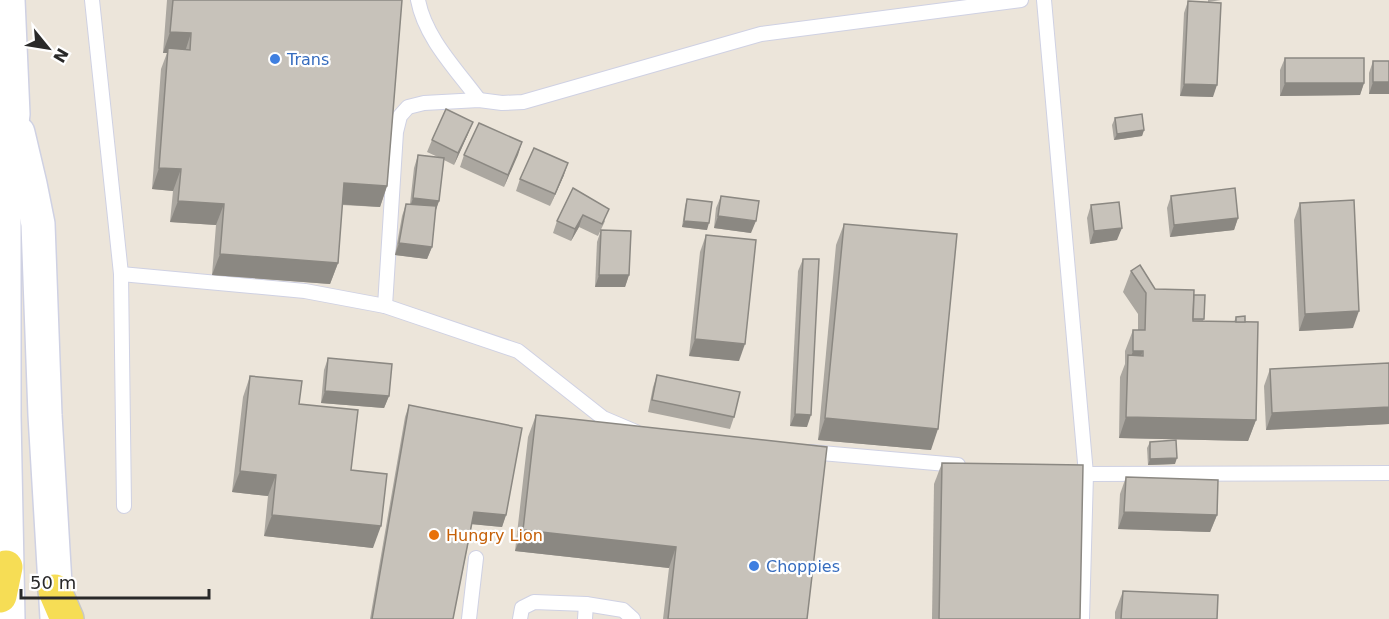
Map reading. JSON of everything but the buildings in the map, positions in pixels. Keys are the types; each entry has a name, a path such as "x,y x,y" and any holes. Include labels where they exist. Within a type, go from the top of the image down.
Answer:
{"main road":[{"path":"8,0 13,114 4,187 3,581 8,619"},
{"path":"13,114 38,224 45,415 60,610"}],"lane":[{"path":"92,0 121,274 124,506"},
{"path":"418,0 419,8 434,39 479,100"},
{"path":"385,306 396,132 400,116 408,107 424,103 479,100 502,104 523,102 761,34 1021,0"},
{"path":"1044,0 1086,474 1082,619"},
{"path":"121,274 305,291 385,306 518,351 603,418 638,432 650,434"},
{"path":"801,451 967,466"},
{"path":"1051,472 1086,474 1389,473"},
{"path":"469,619 476,558"},
{"path":"520,619 522,609 534,602 586,604 623,610 633,619"},
{"path":"585,619 586,604"}],"place":[{"name":"Trans","path":"275,59"},
{"name":"Hungry Lion","path":"434,535"},
{"name":"Choppies","path":"754,566"}]}
